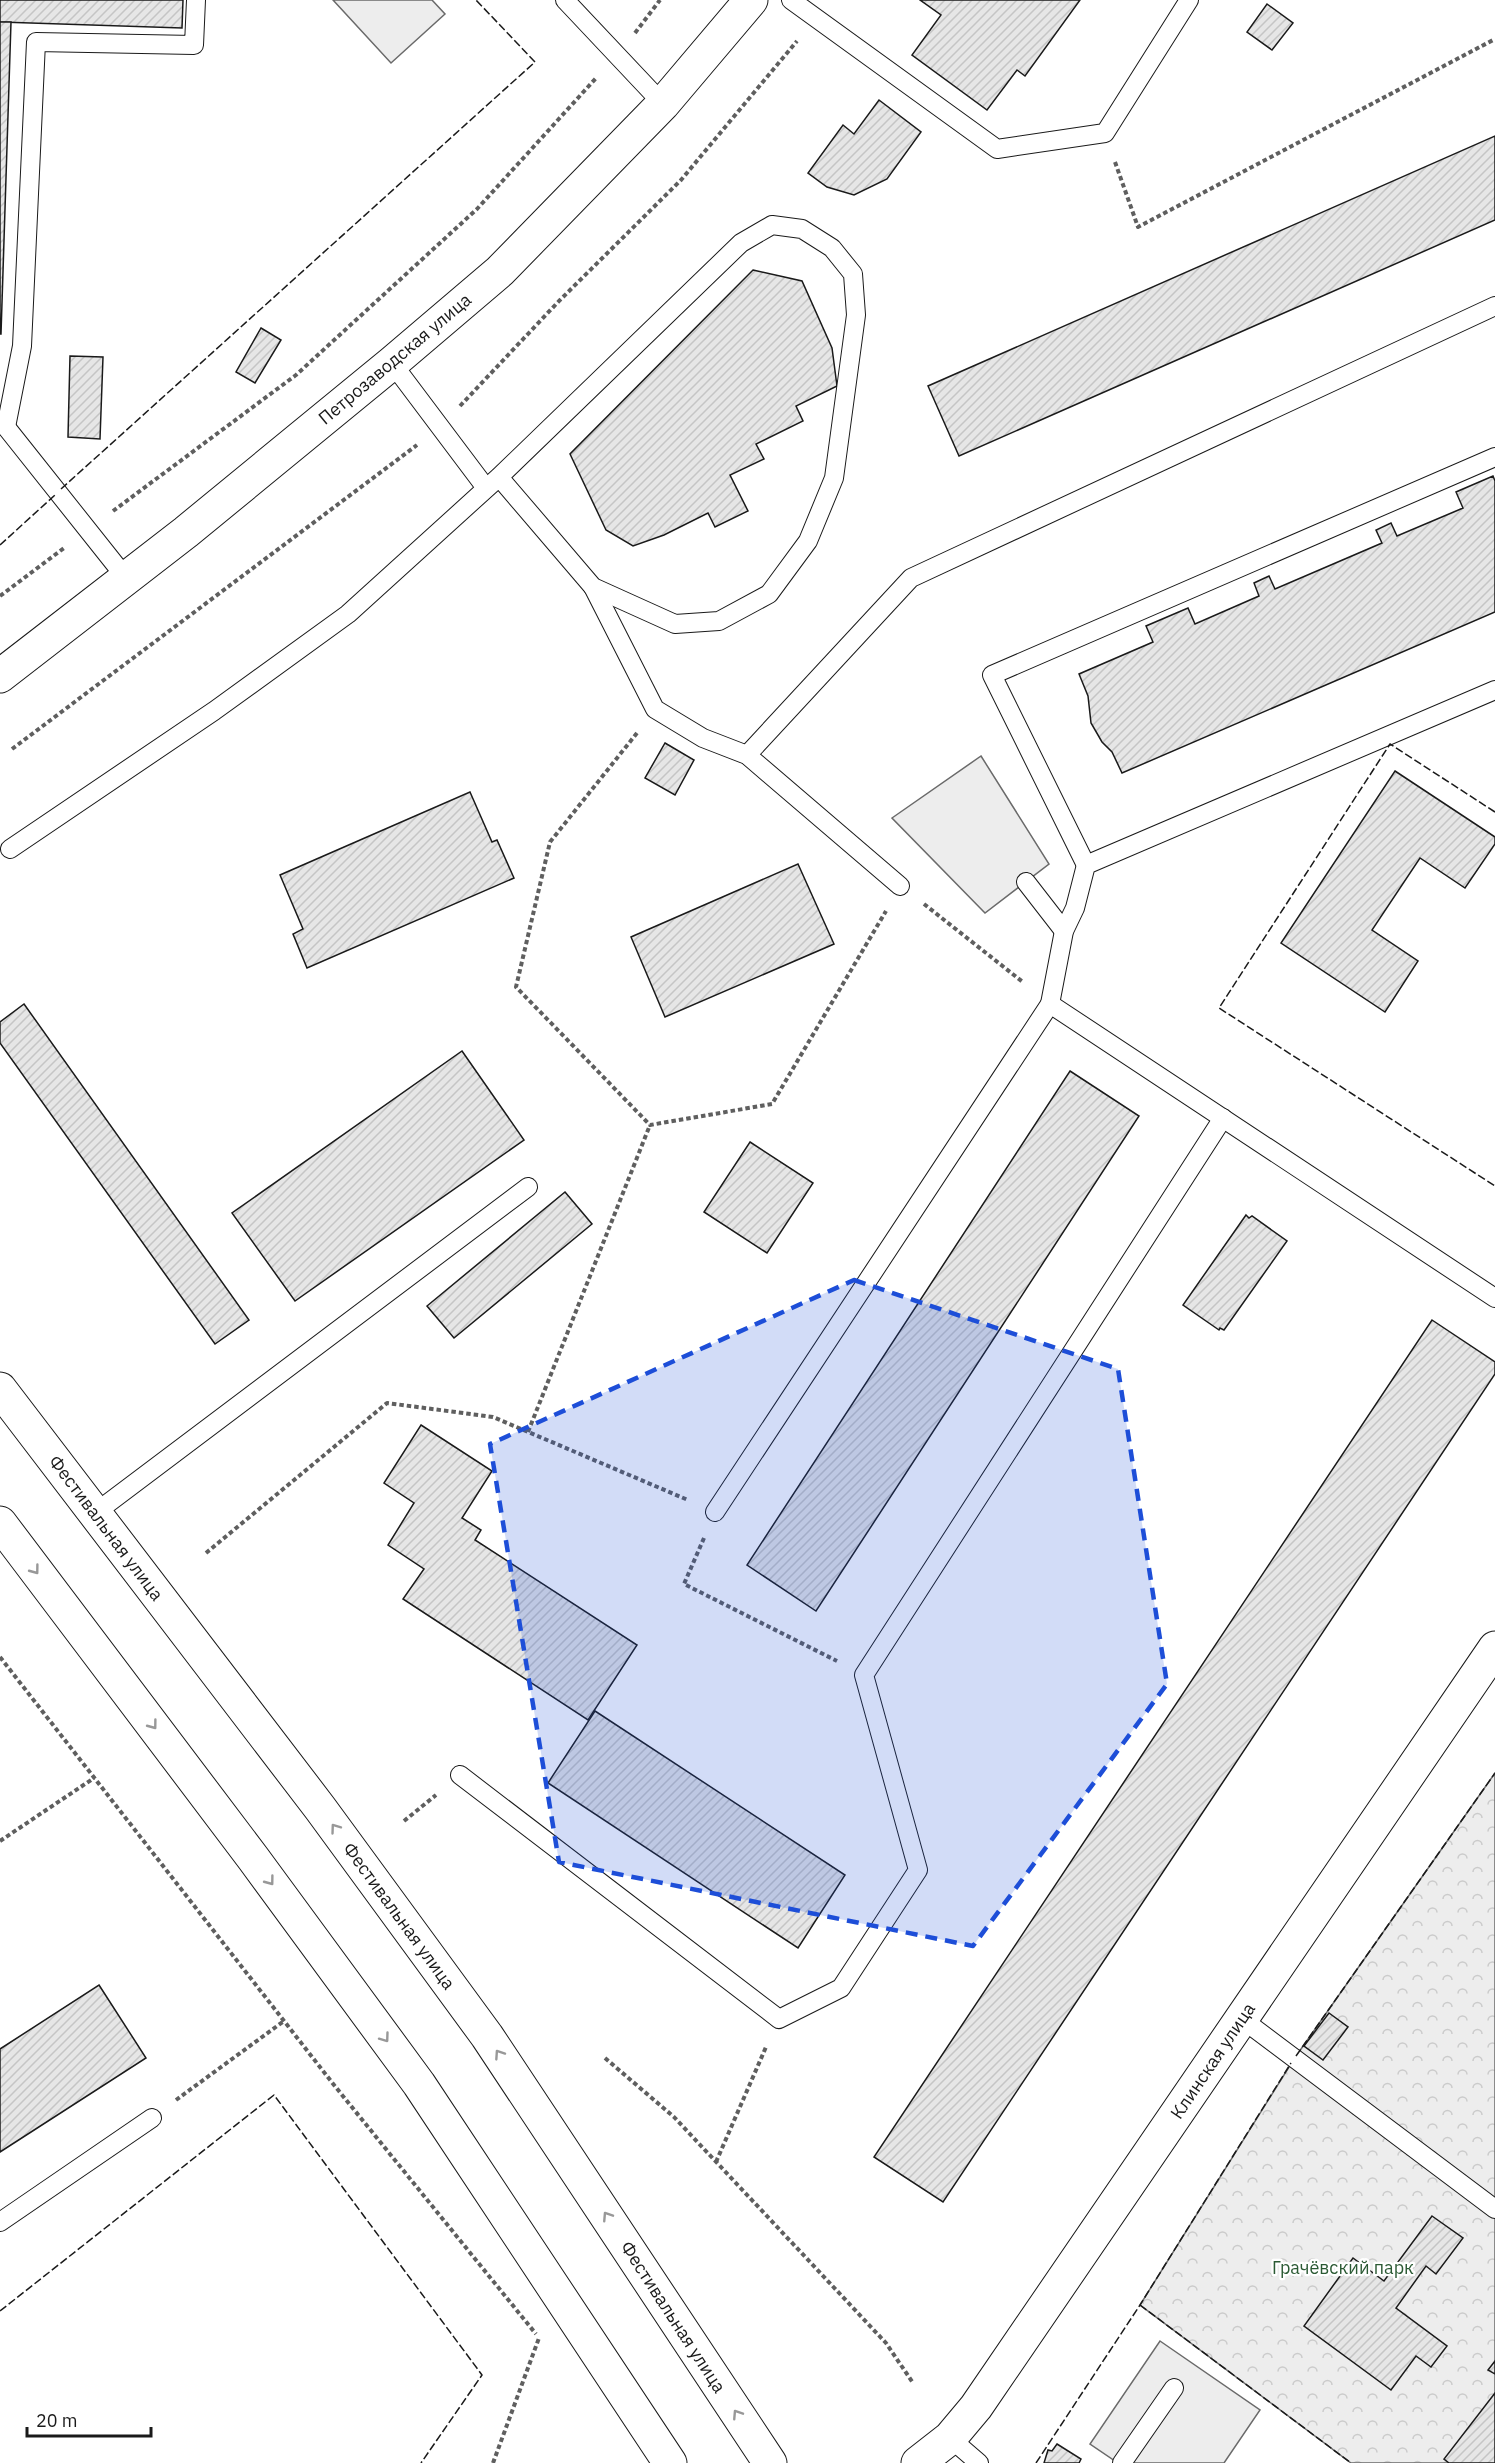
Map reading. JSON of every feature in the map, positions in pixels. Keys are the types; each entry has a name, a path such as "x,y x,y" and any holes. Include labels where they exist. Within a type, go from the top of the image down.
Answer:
{"main road":[{"name":"Петрозаводская улица","path":"0,676 186,532 500,271 663,104 751,0"},
{"name":"Фестивальная улица","path":"0,1389 313,1798 487,2036 770,2463"},
{"path":"0,1523 260,1867 419,2084 670,2463"},
{"name":"Клинская улица","path":"918,2463 950,2438 976,2407 1495,1648"}],"lane":[{"path":"126,578 89,529 3,427 22,346 36,42 194,45 196,0"},
{"path":"565,0 663,104"},
{"path":"791,0 997,149 1105,133 1189,0"},
{"path":"9,849 214,711 348,614 492,482 741,243 772,225 802,229 832,248 853,274 856,315 834,478 808,541 769,594 719,621 675,624 593,587"},
{"path":"747,755 911,578 1495,306"},
{"path":"392,363 492,482 593,587 655,709 703,738 747,755 900,886"},
{"path":"715,1512 1050,1004 1064,931 1075,908 1086,865 992,675 1495,457"},
{"path":"1086,865 1495,690"},
{"path":"1026,882 1064,931"},
{"path":"1050,1004 1495,1298"},
{"path":"460,1775 779,2019 841,1988 918,1870 864,1675 1223,1118"},
{"path":"95,1514 528,1187"},
{"path":"1242,2019 1495,2209"},
{"path":"0,2222 152,2118"},
{"path":"1122,2463 1174,2388"},
{"path":"950,2438 979,2463"}],"path":[{"path":"0,596 296,375 477,209 618,54 660,0"},
{"path":"1105,133 1138,227 1495,39"},
{"path":"650,1125 516,987 550,842 655,709"},
{"path":"650,1125 772,1104 900,886 1050,1004"},
{"path":"528,1432 650,1125"},
{"path":"206,1553 387,1403 493,1417 715,1512 684,1584 864,1675"},
{"path":"0,1657 284,2021 545,2348"},
{"path":"404,1821 460,1775"},
{"path":"0,1841 94,1778"},
{"path":"716,2162 779,2019"},
{"path":"152,2118 284,2021"},
{"path":"605,2058 674,2117 886,2343 913,2383"},
{"path":"493,2463 539,2338"}],"highlighted area":[{"path":"854,1280 1118,1369 1167,1684 973,1946 559,1862 490,1444"}],"shaded area":[{"path":"333,0 432,0 445,14 391,63"},
{"path":"981,756 1049,864 985,913 892,818"},
{"path":"1160,2341 1260,2410 1224,2463 1118,2463 1090,2444"}],"green space":[{"name":"Грачёвский парк","path":"1495,1773 1495,2463 1351,2463 1140,2305 1294,2059"}],"building":[{"path":"0,0 183,0 182,28 0,22"},
{"path":"920,0 1080,0 1025,76 1017,70 987,110 912,55 941,15"},
{"path":"1267,4 1293,23 1272,50 1247,32"},
{"path":"0,22 11,22 1,334 0,334"},
{"path":"879,100 921,132 887,179 854,195 827,187 808,173 843,125 854,134"},
{"path":"1495,136 1495,220 959,456 928,386"},
{"path":"753,270 802,281 832,348 837,386 796,406 803,421 756,444 764,459 730,475 748,511 715,527 708,513 664,535 633,546 606,530 570,454"},
{"path":"261,328 281,340 255,383 236,372"},
{"path":"70,356 103,357 100,439 68,437"},
{"path":"1493,476 1495,481 1495,612 1122,773 1112,752 1102,742 1091,723 1088,696 1079,674 1153,642 1146,626 1188,608 1195,624 1259,596 1254,583 1269,576 1275,589 1382,543 1376,530 1391,523 1397,536 1463,508 1456,492"},
{"path":"665,743 694,760 675,795 645,778"},
{"path":"1395,771 1495,837 1495,844 1465,888 1420,858 1372,930 1418,961 1385,1012 1281,943"},
{"path":"470,792 492,842 497,840 514,878 307,968 293,934 303,929 280,875"},
{"path":"798,864 834,944 665,1017 631,937"},
{"path":"24,1004 249,1320 215,1344 0,1043 0,1022"},
{"path":"462,1051 524,1140 295,1301 232,1213"},
{"path":"1070,1071 1139,1116 816,1611 747,1565"},
{"path":"750,1142 813,1183 767,1253 704,1212"},
{"path":"565,1192 592,1224 454,1338 427,1306"},
{"path":"1246,1215 1249,1218 1252,1216 1287,1241 1224,1330 1220,1328 1219,1330 1183,1305"},
{"path":"1432,1320 1495,1362 1495,1374 943,2202 874,2157"},
{"path":"421,1425 492,1471 462,1518 481,1530 475,1540 637,1645 588,1720 403,1599 424,1569 388,1545 414,1503 384,1483"},
{"path":"595,1711 845,1875 798,1948 548,1783"},
{"path":"99,1985 146,2058 0,2152 0,2049"},
{"path":"1329,2013 1348,2027 1323,2060 1304,2046"},
{"path":"1432,2216 1463,2238 1436,2274 1426,2266 1396,2308 1447,2346 1431,2367 1416,2356 1391,2390 1304,2326 1353,2258 1384,2281"},
{"path":"1495,2361 1495,2374 1488,2370"},
{"path":"1495,2393 1495,2463 1449,2463 1444,2459"},
{"path":"1057,2444 1081,2459 1079,2463 1044,2463 1048,2450 1052,2451"}],"fence":[{"path":"61,489 535,62 476,0"},
{"path":"0,545 55,495"},
{"path":"1495,812 1390,744 1219,1008 1495,1186"},
{"path":"1296,2056 1495,1773"},
{"path":"1036,2463 1140,2305 1291,2063"},
{"path":"0,2311 274,2095 482,2375 421,2463"},
{"path":"1140,2305 1351,2463"}]}
